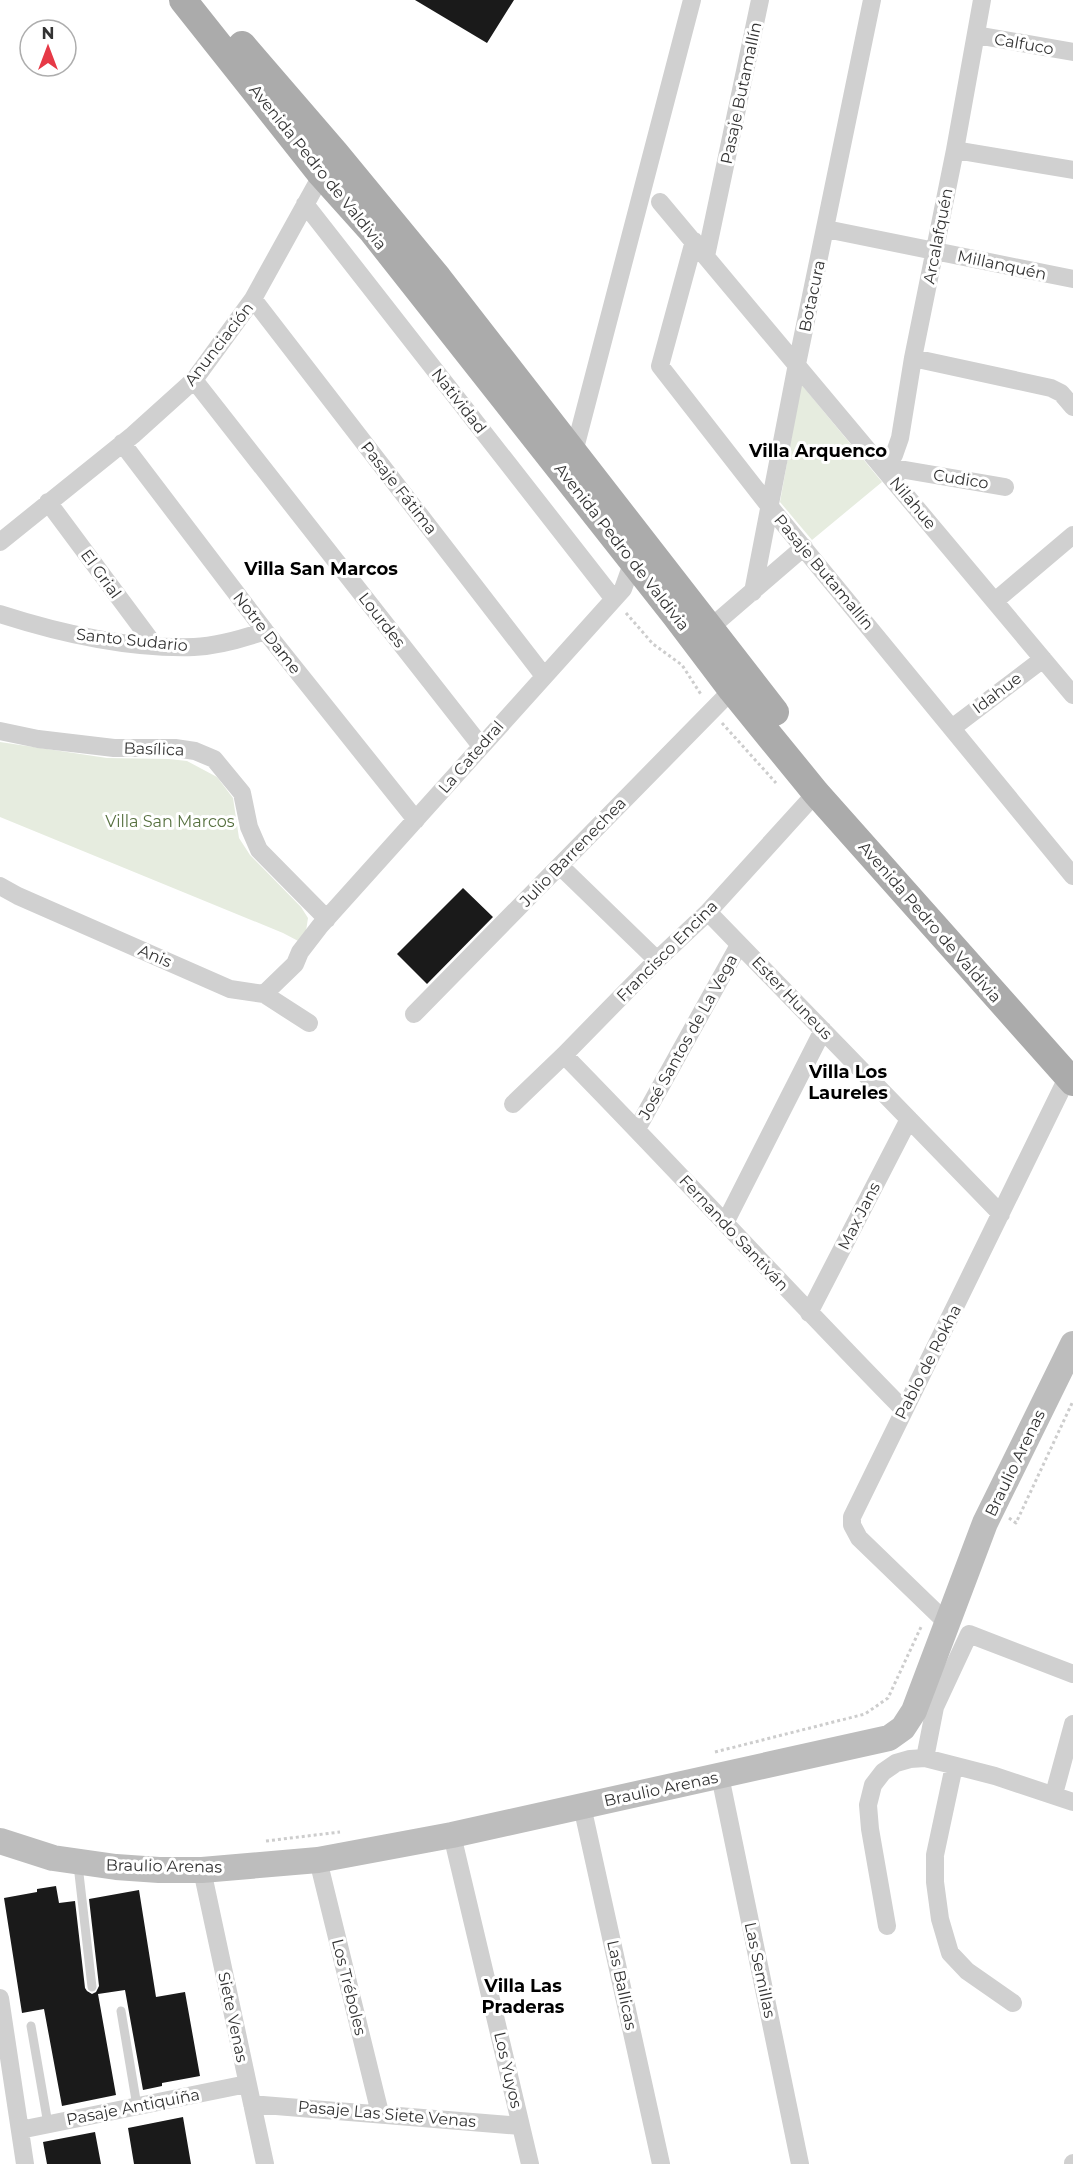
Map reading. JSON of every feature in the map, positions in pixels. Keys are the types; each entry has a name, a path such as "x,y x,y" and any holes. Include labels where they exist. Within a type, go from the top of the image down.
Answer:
{"main road":[{"name":"Avenida Pedro de Valdivia","path":"183,0 328,163 438,278 574,452 703,634 732,690 816,793 1071,1071"},
{"name":"Avenida Pedro de Valdivia","path":"199,0 271,77 373,232 651,584 703,634 768,704 868,827 953,925 1071,1071"}],"street":[{"path":"574,452 692,0"},
{"name":"Pasaje Butamallín","path":"706,256 760,0"},
{"name":"Botacura","path":"753,592 872,0"},
{"name":"Arcalafquén","path":"882,466 894,455 900,438 981,0"},
{"name":"Calfuco","path":"976,35 1073,52"},
{"path":"955,150 1073,170"},
{"name":"Anunciación","path":"0,542 122,443 194,380 253,299 328,163"},
{"name":"Nilahue","path":"660,202 1043,659 1069,683"},
{"name":"Natividad","path":"305,204 618,593"},
{"name":"Millanquén","path":"826,229 1073,279"},
{"name":"Pasaje Butamallín","path":"694,241 660,366 770,507 1073,876"},
{"name":"Pasaje Fátima","path":"253,299 544,676"},
{"path":"913,358 1051,388 1071,401"},
{"name":"Lourdes","path":"194,380 481,746"},
{"name":"Notre Dame","path":"122,443 265,631 416,820"},
{"name":"Cudico","path":"882,466 1005,487"},
{"name":"El Grial","path":"48,502 155,646"},
{"path":"995,601 1073,535"},
{"path":"703,634 804,547"},
{"name":"La Catedral","path":"264,994 295,964 300,952 324,922 618,593 633,561"},
{"path":"618,593 651,584"},
{"name":"Santo Sudario","path":"0,614 51,630 155,646 195,647 236,641 265,631"},
{"name":"Idahue","path":"952,728 1043,659"},
{"name":"Julio Barrenechea","path":"414,1014 732,690"},
{"name":"Basílica","path":"0,730 38,739 114,748 175,748 195,751 214,759 242,793 249,827 259,850 324,922"},
{"name":"Francisco Encina","path":"513,1104 708,912 816,793"},
{"path":"560,866 657,960"},
{"name":"Anis","path":"0,886 18,896 230,988 264,994 309,1023"},
{"name":"Ester Huneus","path":"708,912 1001,1214"},
{"name":"José Santos de La Vega","path":"637,1129 739,945"},
{"path":"725,1223 823,1030"},
{"name":"Fernando Santiván","path":"564,1055 637,1129 808,1314 904,1410"},
{"name":"Pablo de Rokha","path":"938,1615 859,1538 852,1525 852,1517 1071,1071"},
{"name":"Max Jans","path":"808,1314 909,1119"},
{"name":"Braulio Arenas","path":"0,1841 53,1858 159,1870 202,1870 318,1860 452,1835 582,1806 714,1765 881,1741 903,1728 914,1711 938,1615 1073,1344"},
{"path":"925,1758 934,1707 969,1634 1073,1674"},
{"path":"1054,1794 1073,1724"},
{"path":"887,1926 868,1805 873,1785 883,1772 896,1763 925,1758 1054,1794 1073,1802"},
{"name":"Las Semillas","path":"714,1765 800,2164"},
{"path":"954,1766 934,1855 940,1919 950,1953 967,1971 1013,2003"},
{"name":"Las Ballicas","path":"582,1806 662,2164"},
{"name":"Los Yuyos","path":"452,1835 530,2164"},
{"name":"Los Tréboles","path":"318,1860 380,2114"},
{"name":"Siete Venas","path":"202,1870 265,2164"},
{"path":"0,1998 25,2164"},
{"name":"Pasaje Antiquiña","path":"20,2130 247,2084"},
{"name":"Pasaje Las Siete Venas","path":"252,2103 521,2126"}],"lane":[{"path":"77,1862 92,1987"},
{"path":"121,2011 137,2106"},
{"path":"31,2026 48,2124"}],"path":[{"path":"993,1508 1016,1522 1073,1401"},
{"path":"714,1765 865,1714 880,1704 888,1698 938,1615"},
{"path":"265,1841 347,1831"}],"green space":[{"path":"801,384 882,482 812,540 780,502"},
{"name":"Villa San Marcos","path":"0,742 107,758 187,761 217,777 233,798 239,838 250,855 301,907 308,918 304,944 283,933 0,817"}],"building":[{"path":"415,0 514,0 487,43"},
{"path":"463,888 493,917 427,984 397,954"},
{"path":"56,1886 59,1903 75,1901 85,1988 92,1994 99,1986 89,1899 139,1890 156,1997 185,1992 200,2076 162,2083 162,2086 143,2090 125,1990 98,1994 116,2095 62,2106 44,2009 22,2013 4,1898"},
{"path":"183,2117 191,2164 134,2164 128,2128"},
{"path":"95,2132 101,2164 47,2164 43,2142"}],"district":[{"name":"Villa Arquenco","path":"818,451"},
{"name":"Villa San Marcos","path":"321,569"},
{"name":"Villa Los Laureles","path":"848,1082"},
{"name":"Villa Las Praderas","path":"523,1996"}]}
